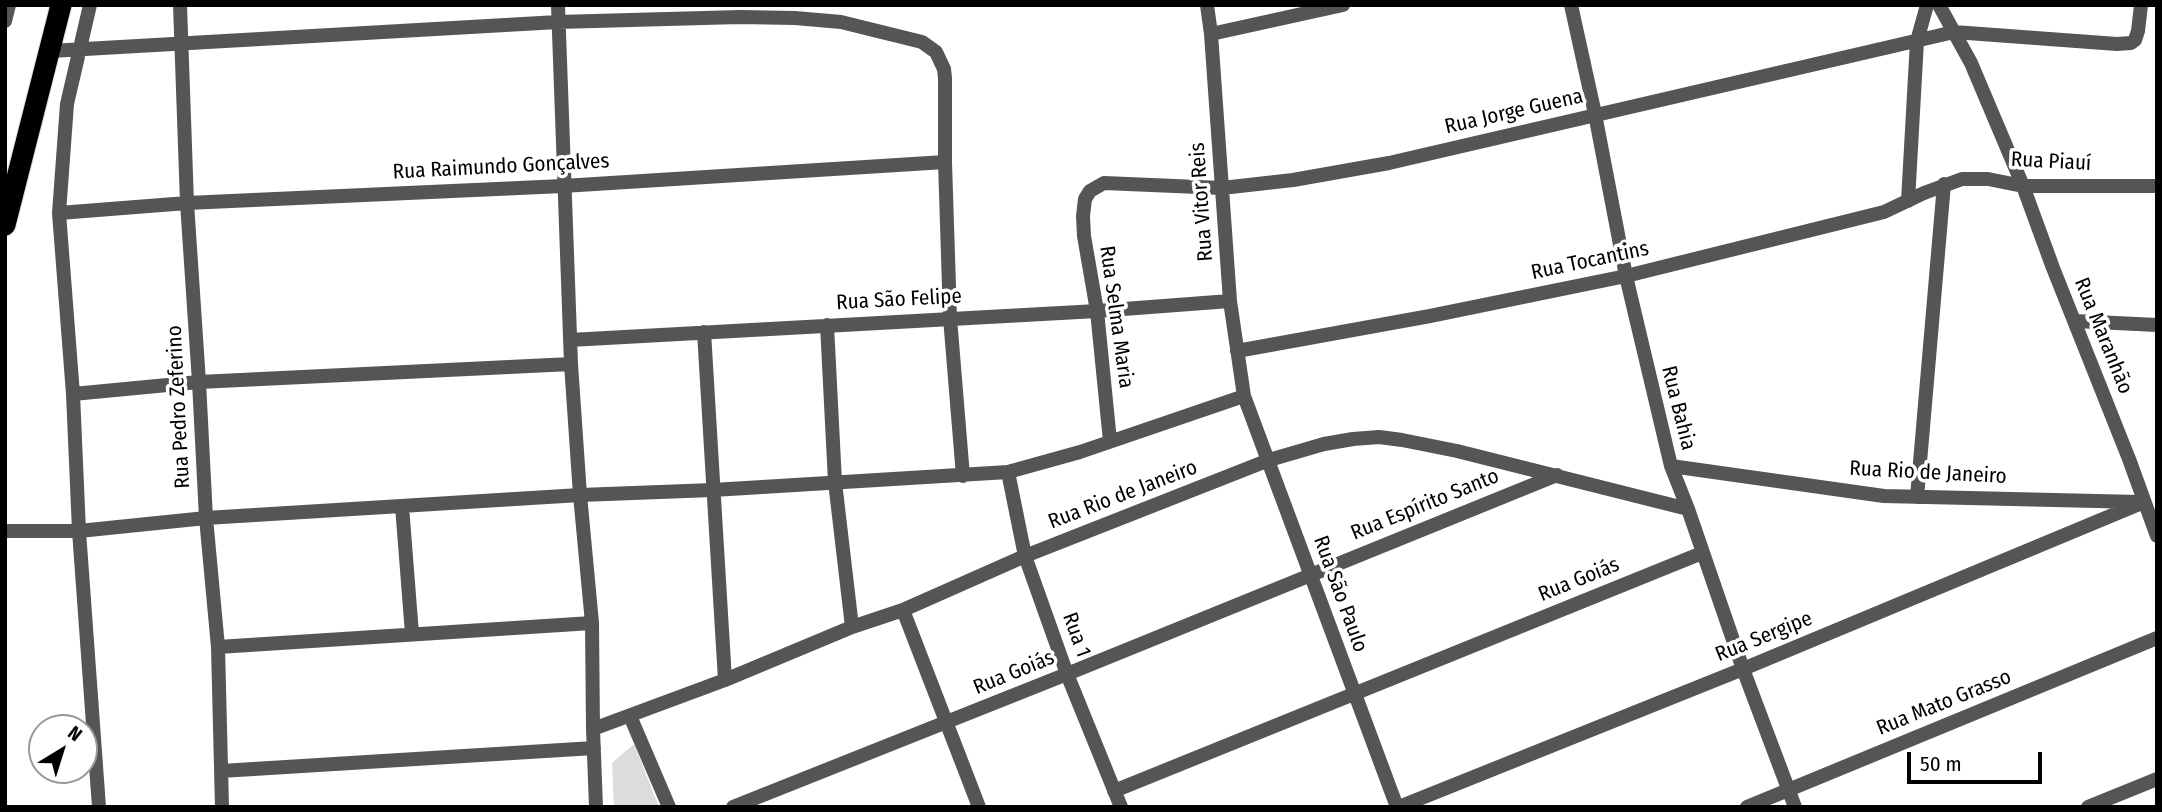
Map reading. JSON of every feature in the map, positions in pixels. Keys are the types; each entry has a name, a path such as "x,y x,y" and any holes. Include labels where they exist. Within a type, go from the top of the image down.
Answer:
{"highway":[{"path":"5,225 61,5"}],"street":[{"path":"5,21 9,5"},
{"path":"90,5 67,104 59,213 99,807"},
{"name":"Rua Pedro Zeferino","path":"180,5 187,204 200,382 206,518 218,647 222,807"},
{"path":"558,5 571,364 592,623 596,807"},
{"name":"Rua Vitor Reis","path":"1207,5 1230,301 1244,396"},
{"path":"1211,34 1343,5"},
{"name":"Rua Bahia","path":"1571,5 1626,276 1671,466 1795,807"},
{"path":"1908,201 1916,41 1927,5"},
{"name":"Rua Maranhão","path":"1939,5 1985,93 2157,536"},
{"name":"Rua Jorge Guena","path":"1084,199 1090,191 1104,183 1222,188 1293,180 1389,163 1954,32 2131,43 2138,31 2141,5"},
{"path":"50,51 558,22 740,17 841,22 892,33 929,46 936,52 945,78 950,318 963,476"},
{"name":"Rua Raimundo Gonçalves","path":"59,213 945,162"},
{"name":"Rua Piauí","path":"1944,184 1962,179 1988,179 2023,186 2157,186"},
{"path":"1917,497 1944,184"},
{"name":"Rua Tocantins","path":"1237,351 1430,316 1626,276 1884,212 1944,184"},
{"name":"Rua Selma Maria","path":"1084,199 1084,236 1097,311 1110,441"},
{"name":"Rua São Felipe","path":"570,340 1097,311 1230,301"},
{"path":"2075,321 2157,325"},
{"path":"827,326 835,482 852,627"},
{"path":"704,332 726,680"},
{"path":"73,394 200,382 571,364"},
{"path":"5,531 79,531 206,518 1008,472 1049,462 1244,396"},
{"name":"Rua São Paulo","path":"1244,396 1398,807"},
{"name":"Rua Rio de Janeiro","path":"593,729 726,680 852,627 903,610 1025,555 1269,460 1324,444 1379,437 1457,451 1688,509"},
{"name":"Rua Rio de Janeiro","path":"1671,466 1884,496 2144,502"},
{"name":"Rua 1","path":"1008,472 1025,555 1067,674 1121,807"},
{"name":"Rua Espírito Santo","path":"1310,574 1557,475"},
{"name":"Rua Sergipe","path":"1398,807 1743,669 2144,502"},
{"path":"402,506 412,634"},
{"name":"Rua Goiás","path":"1114,791 1702,553"},
{"name":"Rua Goiás","path":"733,807 1310,574"},
{"path":"903,610 979,807"},
{"path":"218,647 592,623"},
{"name":"Rua Mato Grasso","path":"1748,807 2157,638"},
{"path":"630,716 669,807"},
{"path":"221,771 594,748"},
{"path":"2088,807 2157,779"}],"shaded area":[{"path":"634,744 659,807 614,807 612,763"}]}
